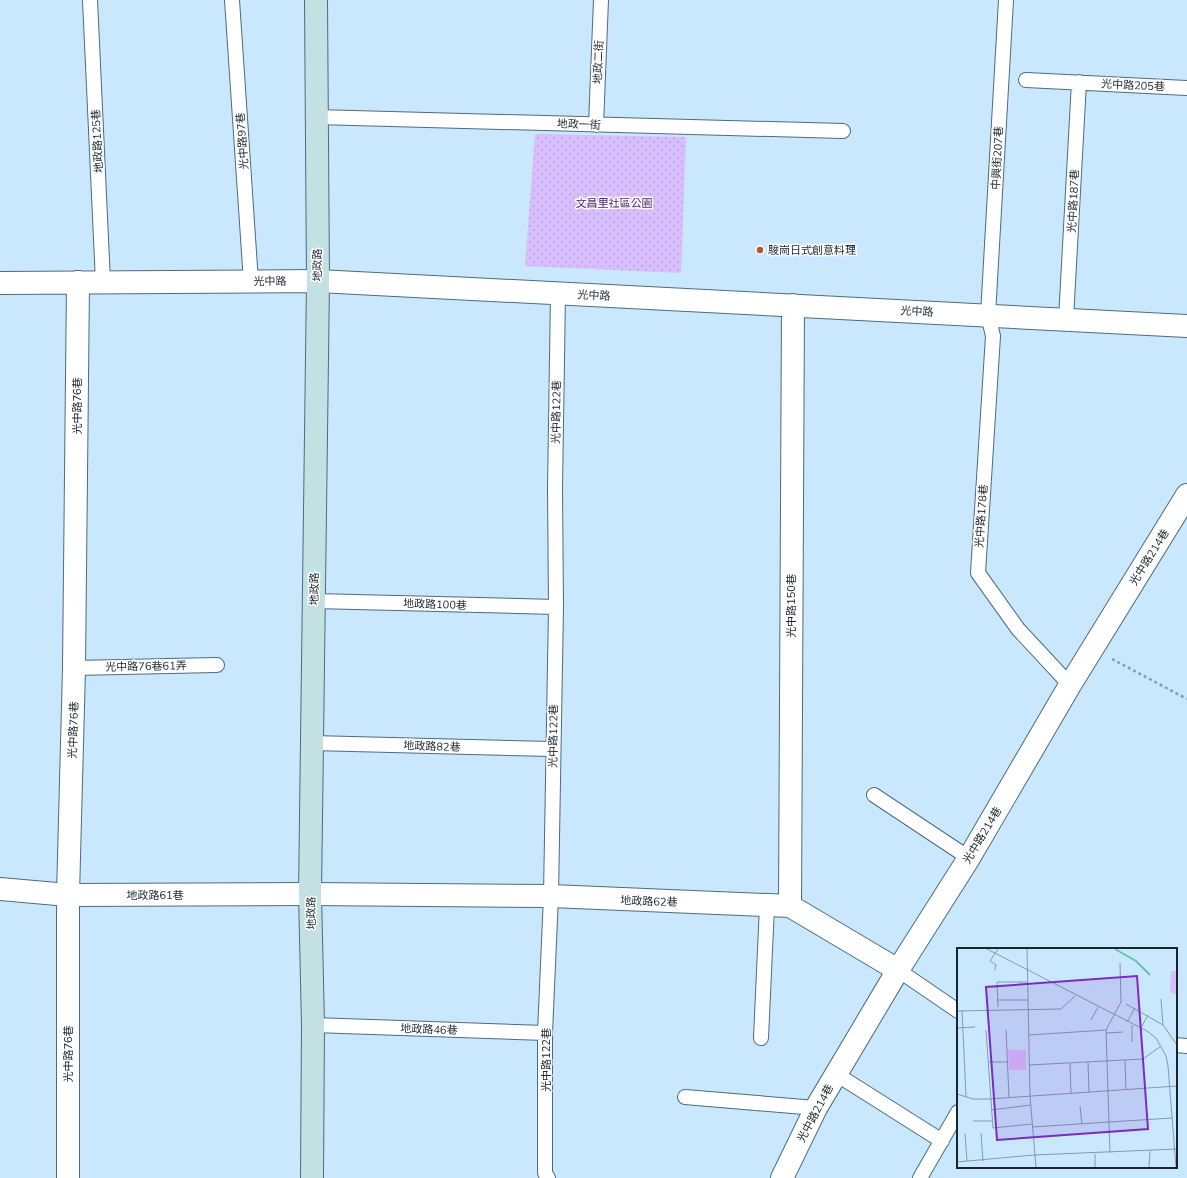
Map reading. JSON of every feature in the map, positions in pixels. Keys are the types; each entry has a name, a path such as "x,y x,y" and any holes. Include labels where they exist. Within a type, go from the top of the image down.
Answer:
{"street":[{"name":"地政路","path":"312,1178 313,1025 310,894 318,281 316,0"},
{"name":"光中路","path":"0,283 318,281 1187,326"},
{"name":"光中路76巷","path":"68,1178 68,895 74,668 78,282"},
{"name":"光中路150巷","path":"790,906 792,305"},
{"name":"光中路214巷","path":"784,1177 816,1108 836,1074 898,970 969,858 1092,648 1187,495"},
{"name":"地政路61巷","path":"0,889 68,895 310,894"},
{"name":"地政路62巷","path":"310,894 551,896 790,906"},
{"path":"790,906 898,970"}],"lane":[{"name":"地政路125巷","path":"90,0 103,282"},
{"name":"光中路97巷","path":"232,0 251,282"},
{"name":"地政二街","path":"596,125 600,0"},
{"name":"中興街207巷","path":"988,315 1006,0"},
{"name":"光中路205巷","path":"1026,80 1187,88"},
{"name":"光中路187巷","path":"1066,319 1079,82"},
{"name":"地政一街","path":"316,117 843,131"},
{"name":"光中路122巷","path":"548,1178 545,1173 545,1033 551,896 552,749 556,607 558,293"},
{"name":"光中路178巷","path":"988,315 994,336 978,572 1018,629 1070,685"},
{"name":"地政路100巷","path":"314,601 556,607"},
{"name":"光中路76巷61弄","path":"74,668 217,665"},
{"name":"地政路82巷","path":"312,743 552,749"},
{"path":"874,795 969,858"},
{"path":"761,1038 767,906"},
{"path":"898,970 957,1010"},
{"name":"地政路46巷","path":"313,1025 545,1033"},
{"path":"1177,1045 1187,1046"},
{"path":"836,1074 942,1141"},
{"path":"685,1097 816,1108"},
{"path":"920,1178 957,1114"}],"path":[{"path":"1092,648 1187,699"}],"green space":[{"name":"文昌里社區公園","path":"535,134 686,137 681,273 525,266"}],"place":[{"name":"駿崗日式創意料理","path":"760,250"}]}
